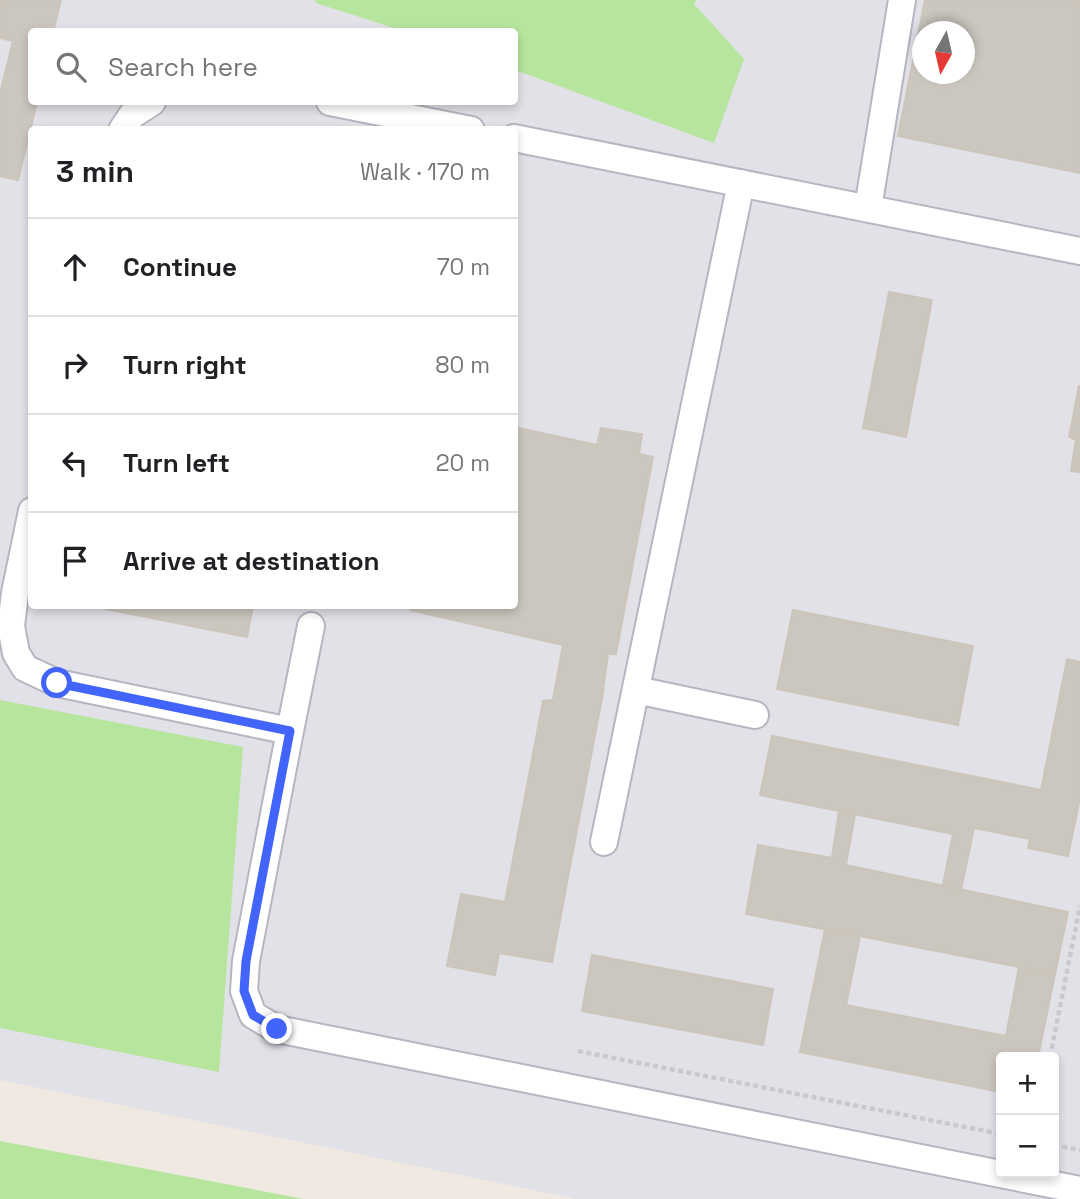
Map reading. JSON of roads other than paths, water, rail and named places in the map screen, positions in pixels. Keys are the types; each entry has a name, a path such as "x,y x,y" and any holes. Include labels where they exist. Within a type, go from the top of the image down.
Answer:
{"lane":[{"path":"868,208 902,0"},
{"path":"124,126 132,115 147,105"},
{"path":"337,105 372,120 431,126"},
{"path":"518,139 1080,251"},
{"path":"604,842 741,183"},
{"path":"28,531 11,626 16,653 25,668 57,683 290,731"},
{"path":"311,626 246,961 244,991 253,1015 277,1029 1080,1190"},
{"path":"636,690 755,715"}]}
